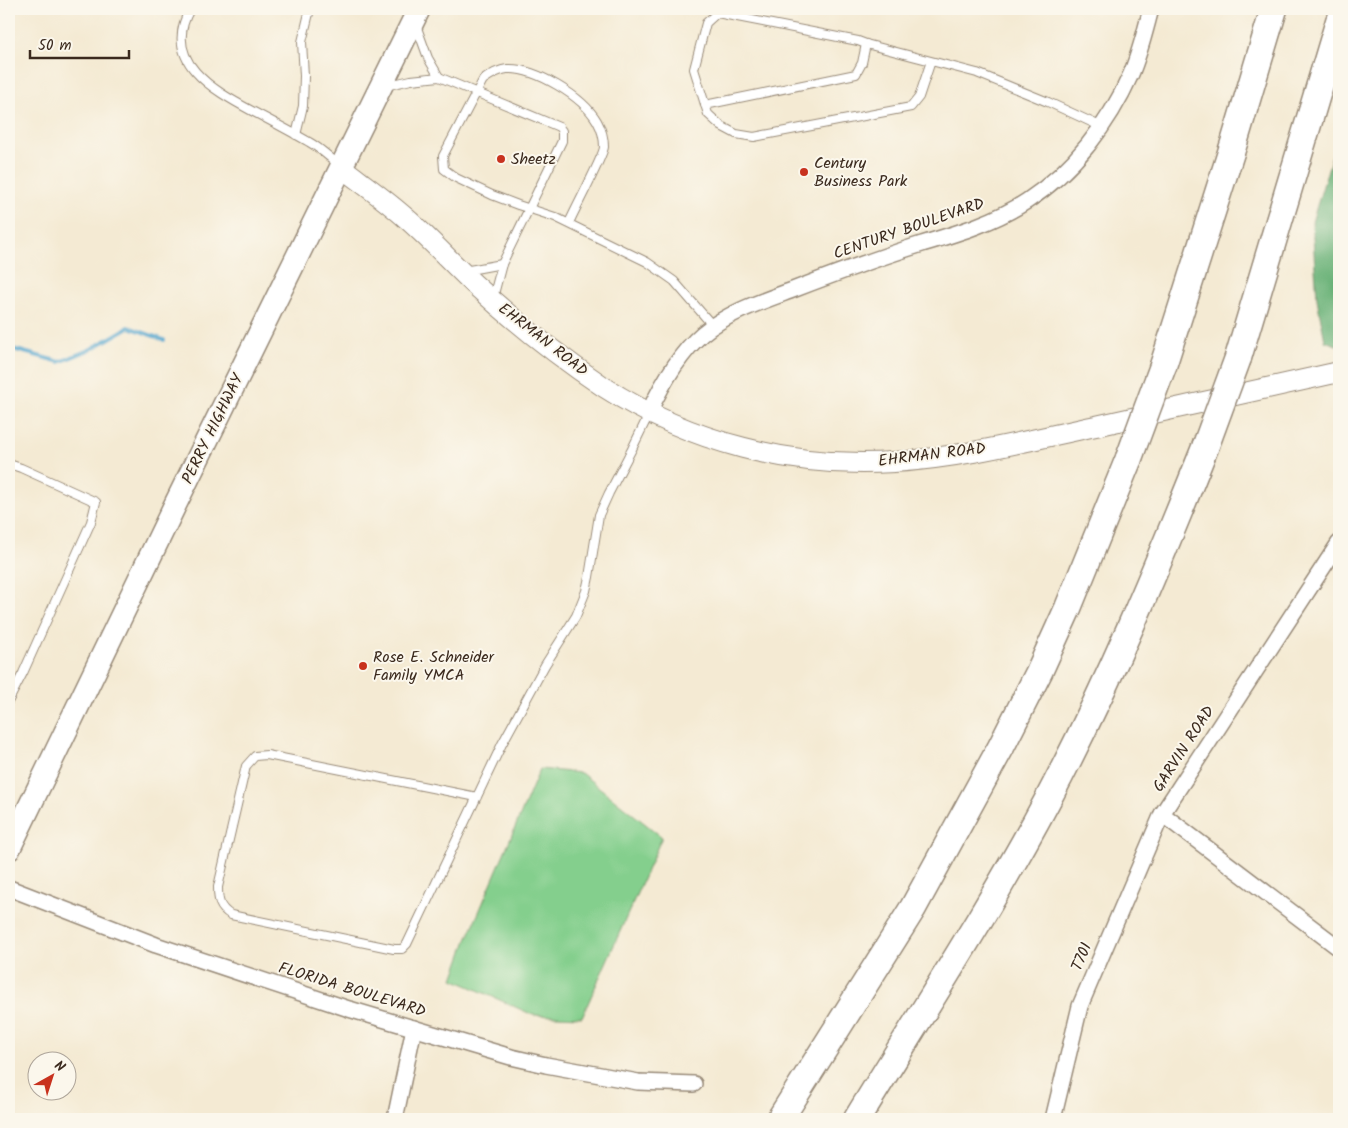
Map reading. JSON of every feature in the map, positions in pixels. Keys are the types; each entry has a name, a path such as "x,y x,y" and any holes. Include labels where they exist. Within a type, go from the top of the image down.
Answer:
{"highway":[{"path":"780,1119 913,908 1000,749 1039,672 1068,608 1129,458 1163,366 1234,143 1274,9"},
{"path":"857,1119 978,922 1047,801 1094,706 1161,557 1206,445 1238,358 1339,21"}],"main road":[{"name":"PERRY HIGHWAY","path":"9,849 174,507 416,14"}],"street":[{"name":"CENTURY BOULEVARD","path":"649,412 663,383 684,354 693,343 713,326 725,319 760,302 832,274 969,230 1027,202 1076,160 1102,127 1131,73 1151,9"},
{"name":"EHRMAN ROAD","path":"341,167 408,220 461,272 535,336 606,388 649,412 698,434 742,448 828,462 894,462 942,457 1027,441 1339,372"},
{"name":"GARVIN ROAD","path":"1339,543 1162,814 1339,948"},
{"name":"T701","path":"1054,1119 1080,1006 1162,814"},
{"name":"FLORIDA BOULEVARD","path":"9,888 156,945 349,1009 511,1057 638,1082 694,1084"},
{"path":"395,1119 414,1028"}],"lane":[{"path":"190,9 182,29 182,41 185,54 192,68 203,80 231,100 318,148 341,167"},
{"path":"296,135 303,106 302,42 310,9"},
{"path":"931,61 920,97 911,107 754,137 736,134 721,126 708,114 694,69 706,23 717,13 866,44 977,73 1048,102 1102,127"},
{"path":"416,14 428,58 439,76"},
{"path":"705,105 856,74 862,64 866,44"},
{"path":"568,223 604,149 597,121 584,105 561,87 529,71 506,69 494,73 483,80 476,92 443,156 444,169 456,178 492,195 555,216 568,223 648,262 674,280 713,326"},
{"path":"380,87 439,76 559,127 562,131 562,141 502,264 492,300"},
{"path":"461,272 502,264"},
{"path":"477,797 268,755 255,756 246,766 218,887 219,903 231,915 394,949 402,949 410,937 477,797 502,744 544,665 576,616 586,591 600,515 649,412"},
{"path":"9,464 96,502 91,522 12,688 9,700"}],"green space":[{"path":"1339,133 1339,346 1325,341 1317,299 1312,222"},
{"path":"540,769 581,773 662,837 582,1017 533,1015 453,979 467,940"}],"waterway":[{"path":"9,348 60,362 91,349 129,327 164,340"}],"place":[{"name":"Sheetz","path":"501,159"},
{"name":"Century Business Park","path":"804,172"},
{"name":"Rose E. Schneider Family YMCA","path":"363,666"}]}
